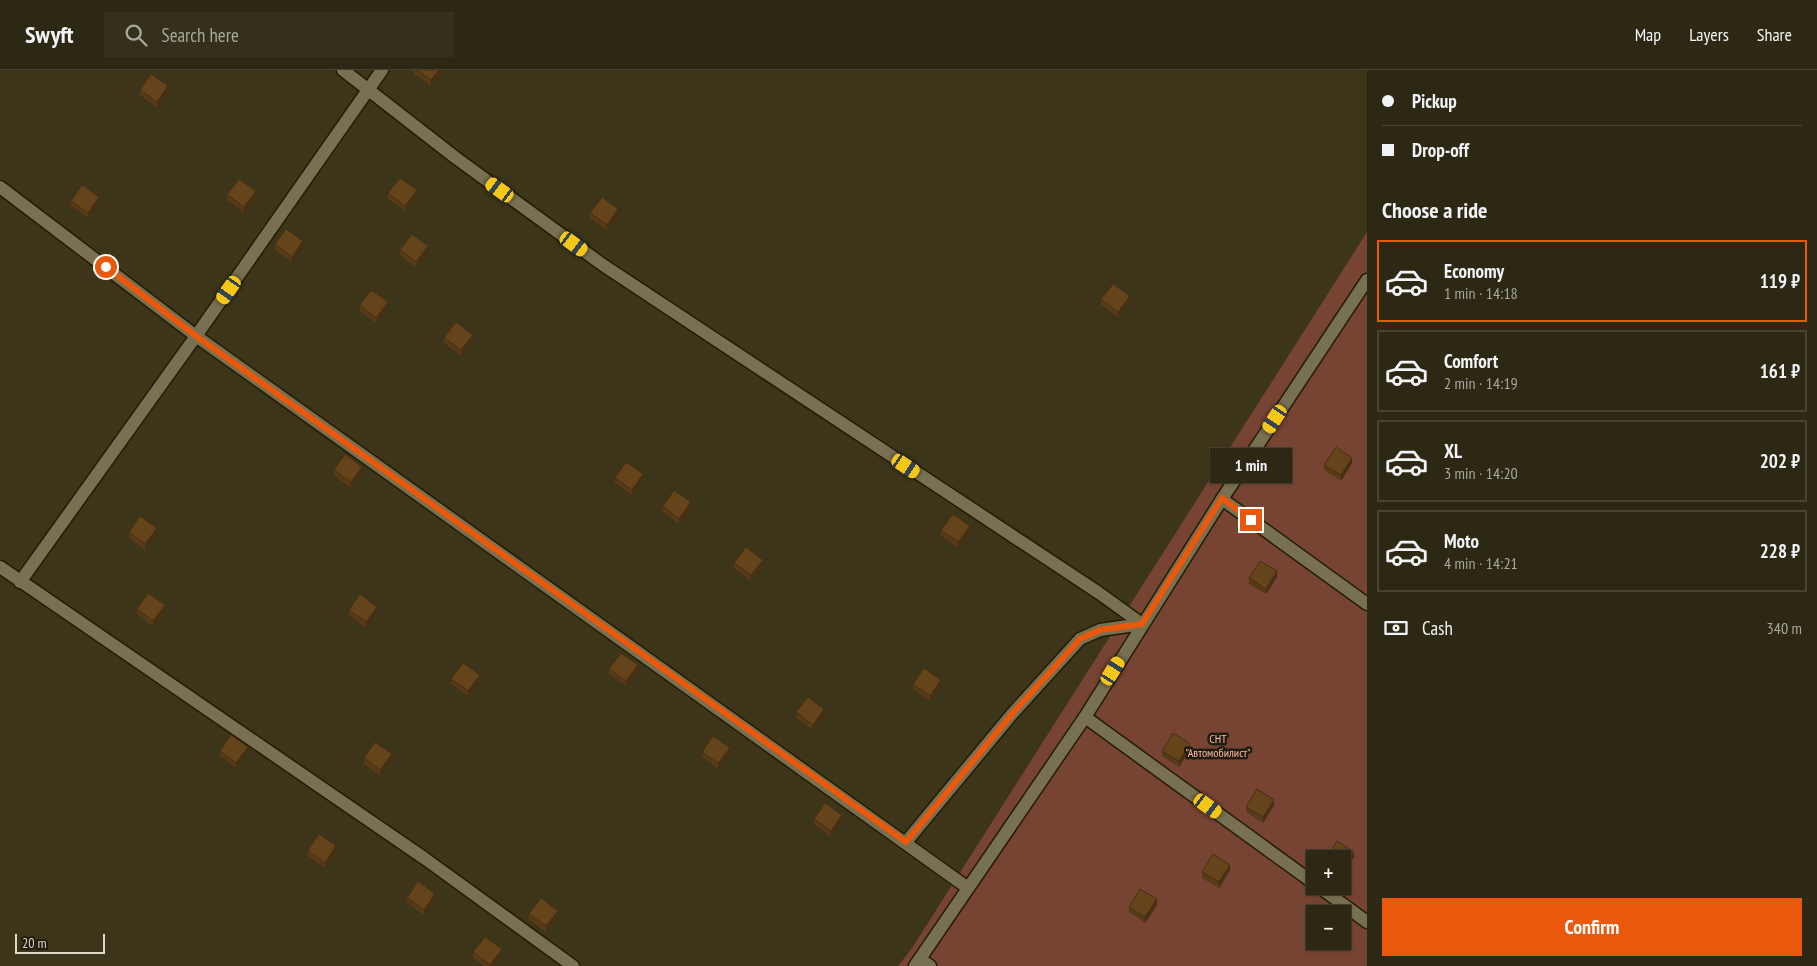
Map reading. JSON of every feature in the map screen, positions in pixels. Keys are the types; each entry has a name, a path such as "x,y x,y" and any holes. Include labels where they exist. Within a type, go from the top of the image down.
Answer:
{"street":[{"path":"343,70 456,158 603,265 1091,588 1142,624"},
{"path":"20,582 196,336 382,70"},
{"path":"0,187 196,336 968,888"},
{"path":"922,964 968,888 1084,717 1222,498 1363,295 1367,280"},
{"path":"1222,498 1367,604"},
{"path":"0,567 424,858 574,966"},
{"path":"906,842 1012,714 1080,639 1100,630 1142,624"},
{"path":"1084,717 1306,877"},
{"path":"1330,895 1367,922"}],"green space":[{"name":"СНТ \"Автомобилист\"","path":"1367,232 1367,966 898,966 912,948"}],"building":[{"path":"417,70 439,70 431,80"},
{"path":"151,74 168,86 157,102 140,90"},
{"path":"400,178 417,190 405,206 388,193"},
{"path":"239,179 256,191 244,207 227,195"},
{"path":"82,185 99,197 88,213 71,201"},
{"path":"602,197 618,209 607,225 590,213"},
{"path":"286,229 303,241 292,257 275,244"},
{"path":"412,234 428,246 416,262 400,250"},
{"path":"1113,284 1130,296 1118,312 1101,299"},
{"path":"371,290 388,302 376,318 360,305"},
{"path":"456,322 473,335 461,350 444,338"},
{"path":"1336,447 1352,458 1341,475 1324,465"},
{"path":"345,454 362,467 351,482 334,470"},
{"path":"626,462 643,474 632,490 615,478"},
{"path":"674,490 691,502 679,519 663,506"},
{"path":"953,514 970,526 958,542 941,530"},
{"path":"140,516 157,528 145,544 129,532"},
{"path":"746,547 763,560 751,575 734,563"},
{"path":"1260,561 1277,571 1266,589 1249,578"},
{"path":"148,593 165,605 153,621 137,609"},
{"path":"360,594 377,607 366,622 349,610"},
{"path":"621,653 638,665 626,681 609,669"},
{"path":"463,663 480,675 468,691 451,679"},
{"path":"924,668 941,680 930,696 913,684"},
{"path":"808,697 824,709 813,725 796,712"},
{"path":"1173,733 1190,744 1179,761 1162,751"},
{"path":"231,735 248,747 236,763 220,751"},
{"path":"713,736 730,748 718,763 702,752"},
{"path":"375,742 392,754 380,770 364,758"},
{"path":"1257,789 1274,800 1263,817 1246,807"},
{"path":"825,803 842,815 831,831 814,819"},
{"path":"319,834 336,846 325,863 308,850"},
{"path":"1337,841 1351,850 1332,850"},
{"path":"1213,854 1230,865 1219,882 1202,872"},
{"path":"418,881 435,894 424,910 407,898"},
{"path":"1140,889 1157,899 1145,917 1129,907"},
{"path":"541,898 558,911 546,926 529,914"},
{"path":"485,937 502,949 490,965 473,952"}],"route":[{"path":"106,267 196,336 906,842 1012,714 1080,639 1100,630 1142,624 1222,498 1251,520"}]}
